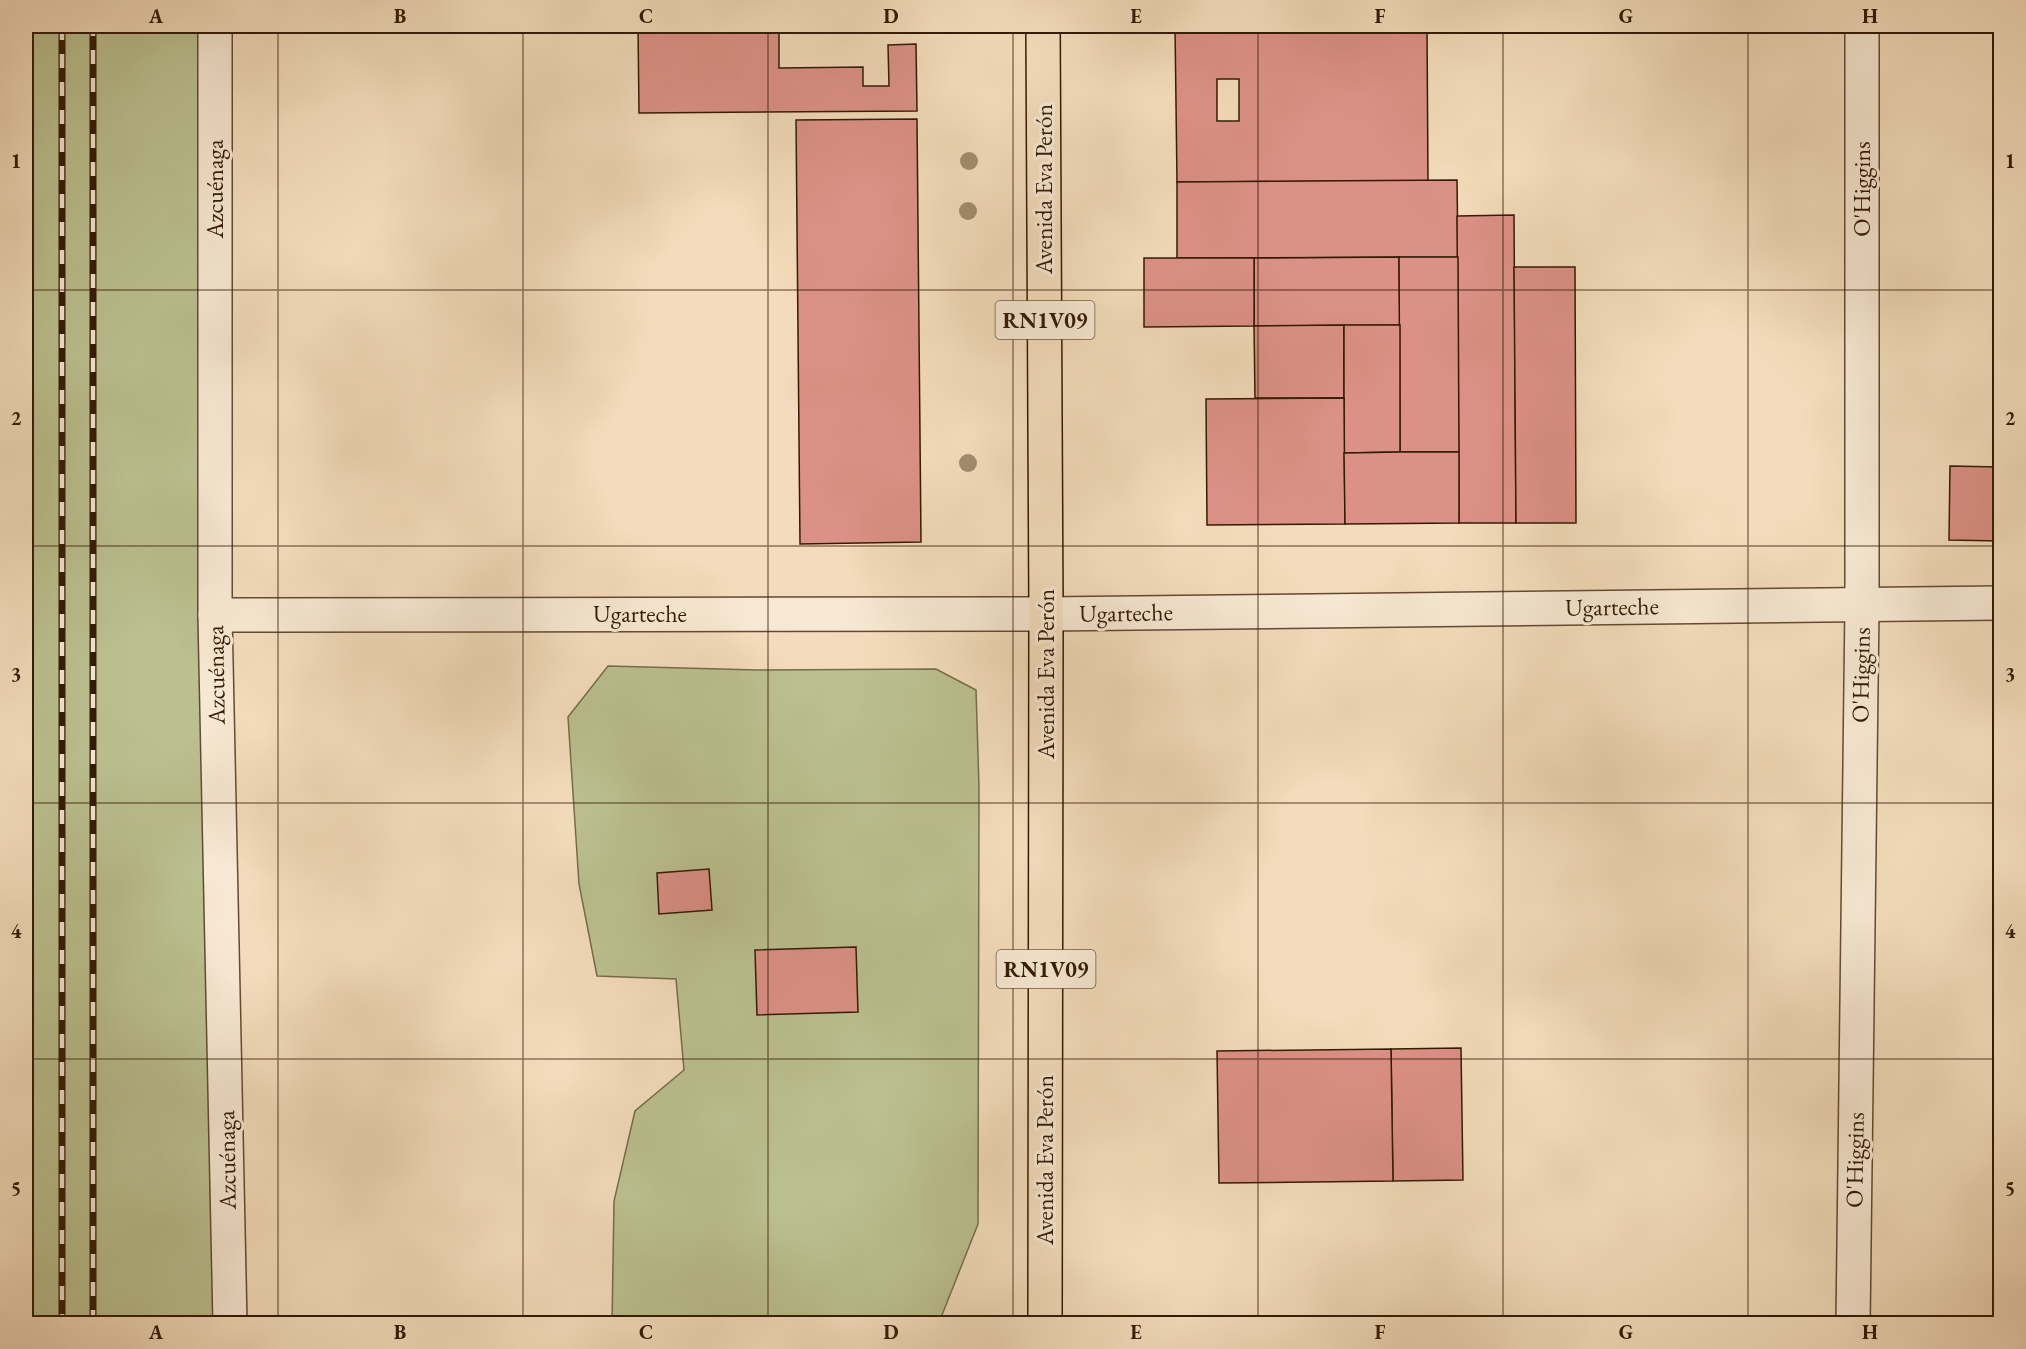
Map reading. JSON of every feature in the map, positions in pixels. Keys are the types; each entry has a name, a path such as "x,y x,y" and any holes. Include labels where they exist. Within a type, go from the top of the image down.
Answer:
{"main road":[{"name":"Avenida Eva Perón","path":"1043,26 1046,614 1045,1323"}],"street":[{"name":"Azcuénaga","path":"214,26 215,615 230,1323"},
{"name":"O'Higgins","path":"1853,1323 1862,605 1862,26"},
{"name":"Ugarteche","path":"215,615 1046,614 2001,603"}],"green space":[{"path":"26,26 215,26 230,1323 26,1323"},
{"path":"608,666 757,670 936,669 976,690 979,787 978,1224 940,1320 919,1324 612,1323 614,1201 635,1111 684,1070 676,979 597,976 579,884 568,717"}],"building":[{"path":"638,26 779,26 779,68 863,67 863,86 889,86 888,45 916,44 917,111 639,113"},
{"path":"1175,26 1427,26 1428,181 1177,182","holes":["1217,79 1239,79 1239,121 1217,121"]},
{"path":"917,119 921,542 800,544 796,120"},
{"path":"1457,180 1458,257 1177,258 1177,182"},
{"path":"1514,215 1516,523 1459,523 1457,216"},
{"path":"1399,257 1400,325 1254,326 1254,258"},
{"path":"1399,257 1458,257 1459,452 1400,452"},
{"path":"1144,258 1254,258 1254,326 1144,327"},
{"path":"1514,267 1575,267 1576,523 1516,523"},
{"path":"1344,325 1344,398 1255,398 1254,326"},
{"path":"1344,325 1400,325 1400,452 1344,453"},
{"path":"1344,398 1345,524 1207,525 1206,399"},
{"path":"1459,452 1459,523 1345,524 1344,453"},
{"path":"1950,466 2000,467 2000,541 1949,540"},
{"path":"709,869 712,910 659,914 657,873"},
{"path":"856,947 858,1012 757,1015 755,950"},
{"path":"1461,1048 1463,1180 1393,1181 1391,1049"},
{"path":"1391,1049 1393,1181 1219,1183 1217,1051"}],"railway":[{"path":"62,26 62,1324"},
{"path":"93,26 93,1324"}]}
